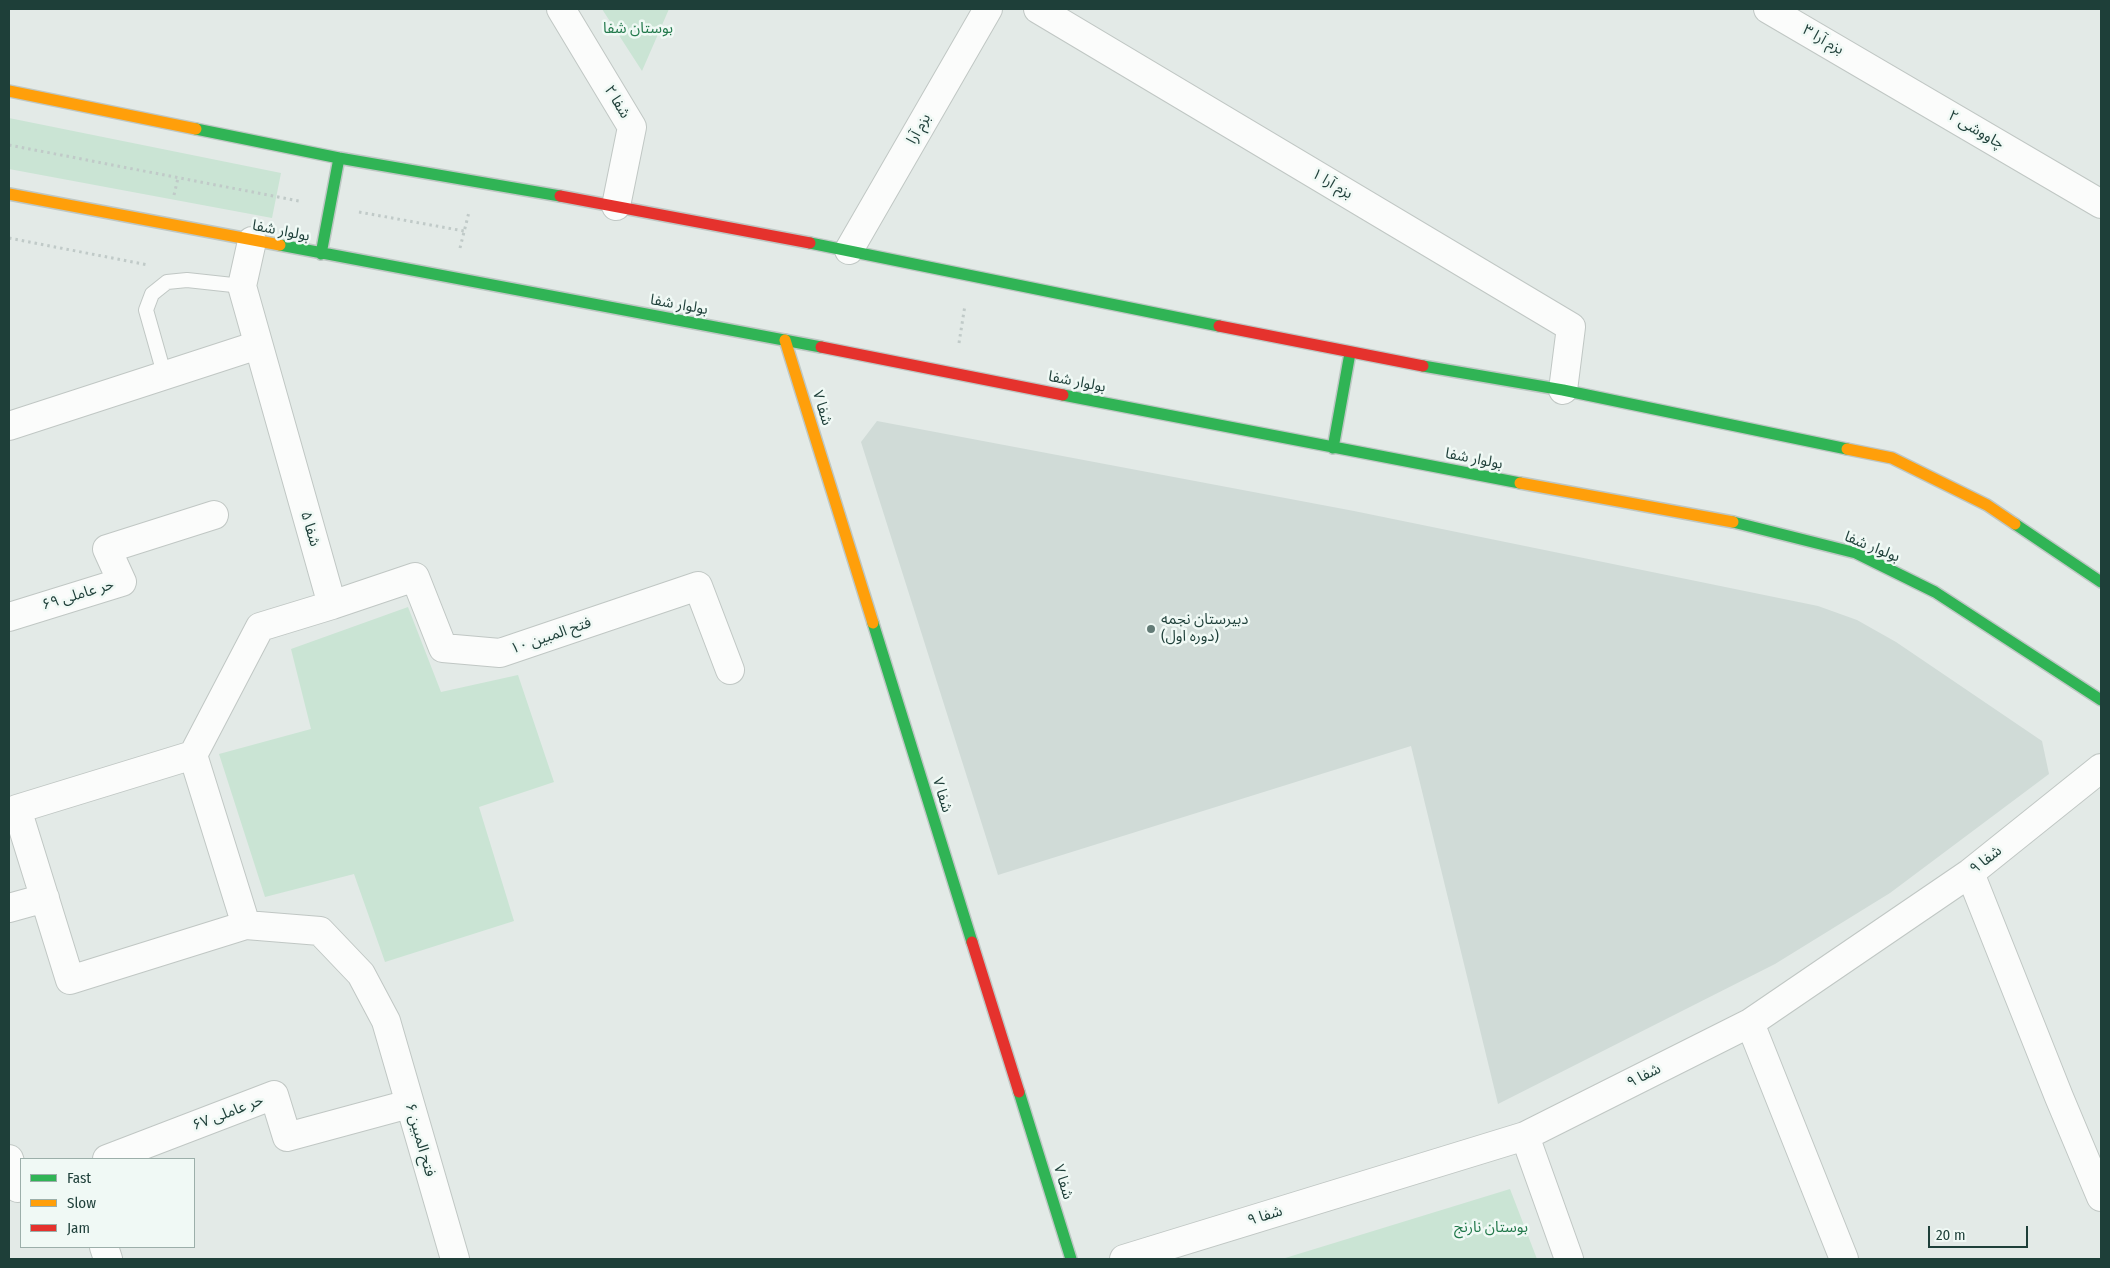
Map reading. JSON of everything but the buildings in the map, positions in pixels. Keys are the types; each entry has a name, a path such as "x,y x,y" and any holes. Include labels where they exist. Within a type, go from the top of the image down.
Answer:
{"street":[{"name":"شفا ۲","path":"561,9 632,127 616,206"},
{"name":"بزم آرا","path":"849,250 988,9"},
{"name":"بزم آرا ۱","path":"1038,9 1572,328 1563,390"},
{"name":"بزم آرا ۳","path":"1768,9 1851,57"},
{"name":"چاووشی ۲","path":"1851,57 2101,204"},
{"path":"9,91 339,158 616,206 849,250 1350,353 1563,390 1892,458 1987,505 2101,582"},
{"path":"321,254 339,158"},
{"name":"بولوار شفا","path":"9,194 785,340 1333,448 1749,525 1856,553 1935,592 2101,700"},
{"name":"شفا ۵","path":"252,241 242,286 332,606"},
{"name":"شفا ۷","path":"785,340 1071,1259"},
{"path":"9,426 258,346"},
{"path":"1333,448 1350,353"},
{"name":"حر عاملی ۶۹","path":"9,617 122,582 107,549 214,515"},
{"name":"فتح المبین ۱۰","path":"332,606 415,577 443,648 500,653 698,586 730,670"},
{"path":"193,755 246,925 70,980 17,809 193,755 260,628 332,606"},
{"name":"شفا ۹","path":"1124,1259 1524,1136 1750,1023 1970,873 2101,768"},
{"path":"1970,873 2055,1088 2101,1197"},
{"path":"9,908 45,898"},
{"name":"فتح المبین ۶","path":"246,925 320,931 361,974 386,1021 455,1259"},
{"path":"1750,1023 1844,1259"},
{"name":"حر عاملی ۶۷","path":"110,1158 274,1095 287,1137 409,1104"},
{"path":"1524,1136 1569,1259"},
{"path":"9,1159 16,1188"}],"lane":[{"path":"165,377 146,310 152,294 167,282 186,280 242,286"}],"path":[{"path":"9,145 464,231"},
{"path":"453,278 475,182"},
{"path":"9,238 154,266 167,282"},
{"path":"953,373 970,275"}],"shaded area":[{"path":"877,421 1354,511 1818,606 1857,620 1896,642 2042,741 2049,774 1890,893 1775,964 1498,1104 1411,746 998,875 861,442"}],"green space":[{"name":"بوستان شفا","path":"602,9 669,9 642,71"},
{"path":"9,118 281,173 272,218 9,169"},
{"path":"408,607 441,692 518,675 554,782 479,807 514,921 385,962 354,874 265,897 219,754 311,729 291,649"},
{"name":"بوستان نارنج","path":"1510,1189 1537,1259 1282,1259"}],"traffic: fast":[{"path":"196,129 339,158 560,196"},
{"path":"321,254 339,158"},
{"path":"810,243 1219,326"},
{"path":"280,245 821,347"},
{"path":"1333,448 1350,353"},
{"path":"1423,366 1563,390 1847,449"},
{"path":"1063,395 1520,483"},
{"path":"1733,522 1856,553 1935,592 2101,700"},
{"path":"2015,524 2101,582"},
{"path":"873,623 972,942"},
{"path":"1019,1092 1071,1259"}],"traffic: slow":[{"path":"9,91 196,129"},
{"path":"9,194 280,245"},
{"path":"785,340 873,623"},
{"path":"1847,449 1892,458 1987,505 2015,524"},
{"path":"1520,483 1733,522"}],"traffic: jam":[{"path":"560,196 810,243"},
{"path":"1219,326 1423,366"},
{"path":"821,347 1063,395"},
{"path":"972,942 1019,1092"}],"place":[{"name":"دبیرستان نجمه (دوره اول)","path":"1151,629"}]}
